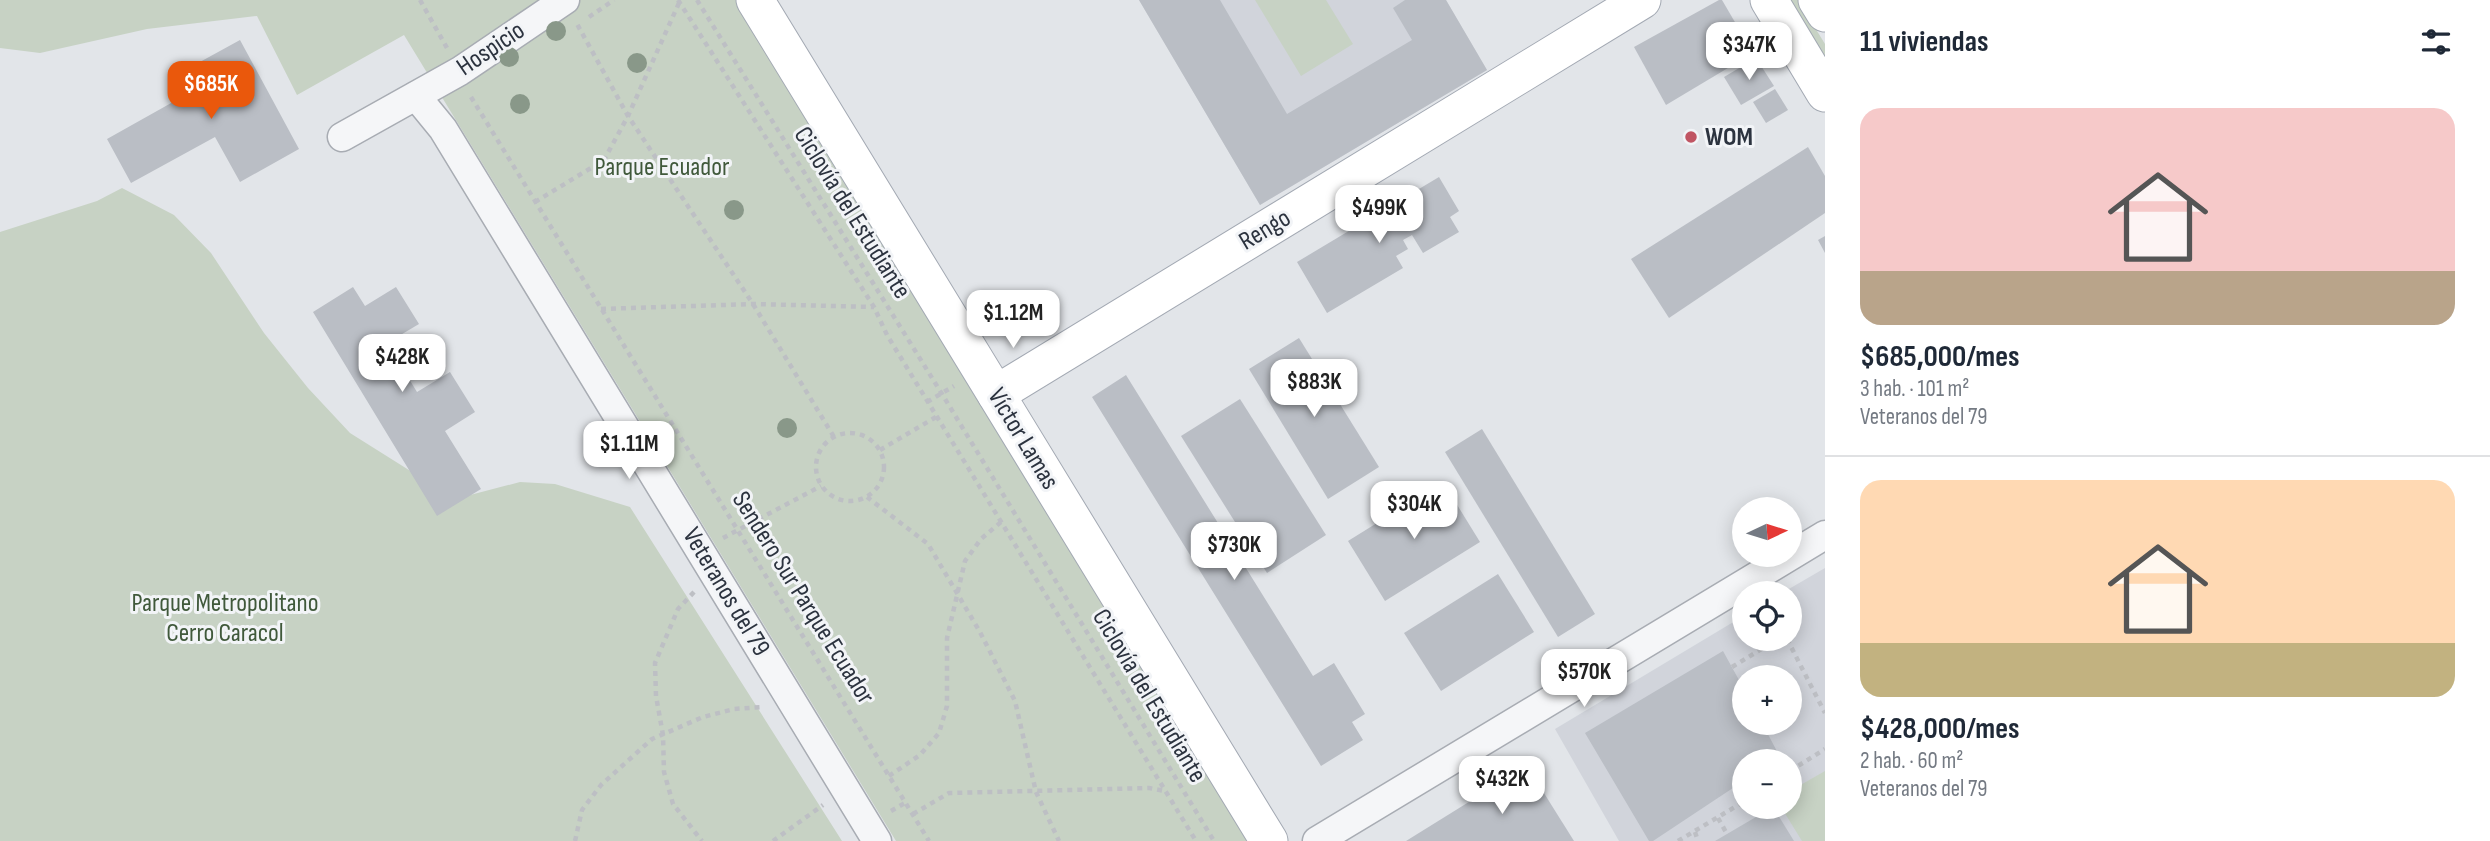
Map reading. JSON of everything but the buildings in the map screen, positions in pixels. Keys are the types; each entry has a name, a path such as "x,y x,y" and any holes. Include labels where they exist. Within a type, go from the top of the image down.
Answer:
{"main road":[{"name":"Víctor Lamas","path":"755,0 1269,841"},
{"name":"Rengo","path":"996,394 1642,0"},
{"path":"1769,0 1825,93"},
{"path":"1817,0 1825,13"}],"street":[{"name":"Hospicio","path":"342,137 571,12"},
{"name":"Veteranos del 79","path":"416,96 443,129 877,841"},
{"path":"1317,841 1825,535"}],"path":[{"name":"Ciclovía del Estudiante","path":"697,0 942,394 1214,841"},
{"path":"535,202 604,160 628,116 678,1"},
{"path":"678,1 874,307 887,335 936,417 1196,841"},
{"path":"571,12 628,116 753,303 834,437"},
{"name":"Sendero Sur Parque Ecuador","path":"467,90 929,841"},
{"path":"601,309 753,303 874,307"},
{"path":"880,450 936,417"},
{"path":"844,433 865,436 880,450 885,471 876,491 867,497 847,502 828,494 821,486 817,476 818,453 834,437 844,433"},
{"path":"699,548 739,532 821,486"},
{"path":"867,497 928,544 980,632 1015,701 1036,792 1059,841"},
{"path":"889,776 920,755 939,733 947,706 947,638 965,561 981,539 1001,522"},
{"path":"702,841 673,804 664,772 655,663 678,609 715,574"},
{"path":"1735,665 1758,651"},
{"path":"1793,651 1825,713"},
{"path":"575,841 582,810 601,785 652,740 704,717 734,709 796,707"},
{"path":"1802,763 1825,749"},
{"path":"772,841 845,788"},
{"path":"913,814 949,793 1149,789 1165,791"},
{"path":"1678,841 1732,809"},
{"path":"1718,818 1727,834"},
{"path":"1695,832 1698,841"}],"shaded area":[{"path":"1139,0 1446,0 1487,70 1260,205"},
{"path":"1825,568 1825,841 1619,841 1555,729 1732,623 1732,651 1802,651 1802,581"}],"green space":[{"name":"Parque Ecuador","path":"0,0 737,0 1249,841 896,841 404,35 297,95 257,16 147,29 40,53 0,48"},
{"path":"1255,0 1326,0 1353,44 1301,76"},
{"path":"1787,0 1798,0 1825,44 1825,62"},
{"name":"Parque Metropolitano Cerro Caracol","path":"122,188 174,215 211,253 264,333 308,388 350,433 455,499 520,482 555,484 630,507 842,841 0,841 0,232 97,201"},
{"path":"1825,771 1825,841 1802,841 1788,819 1802,819 1802,784"}],"place":[{"name":"WOM","path":"1691,137"}]}
